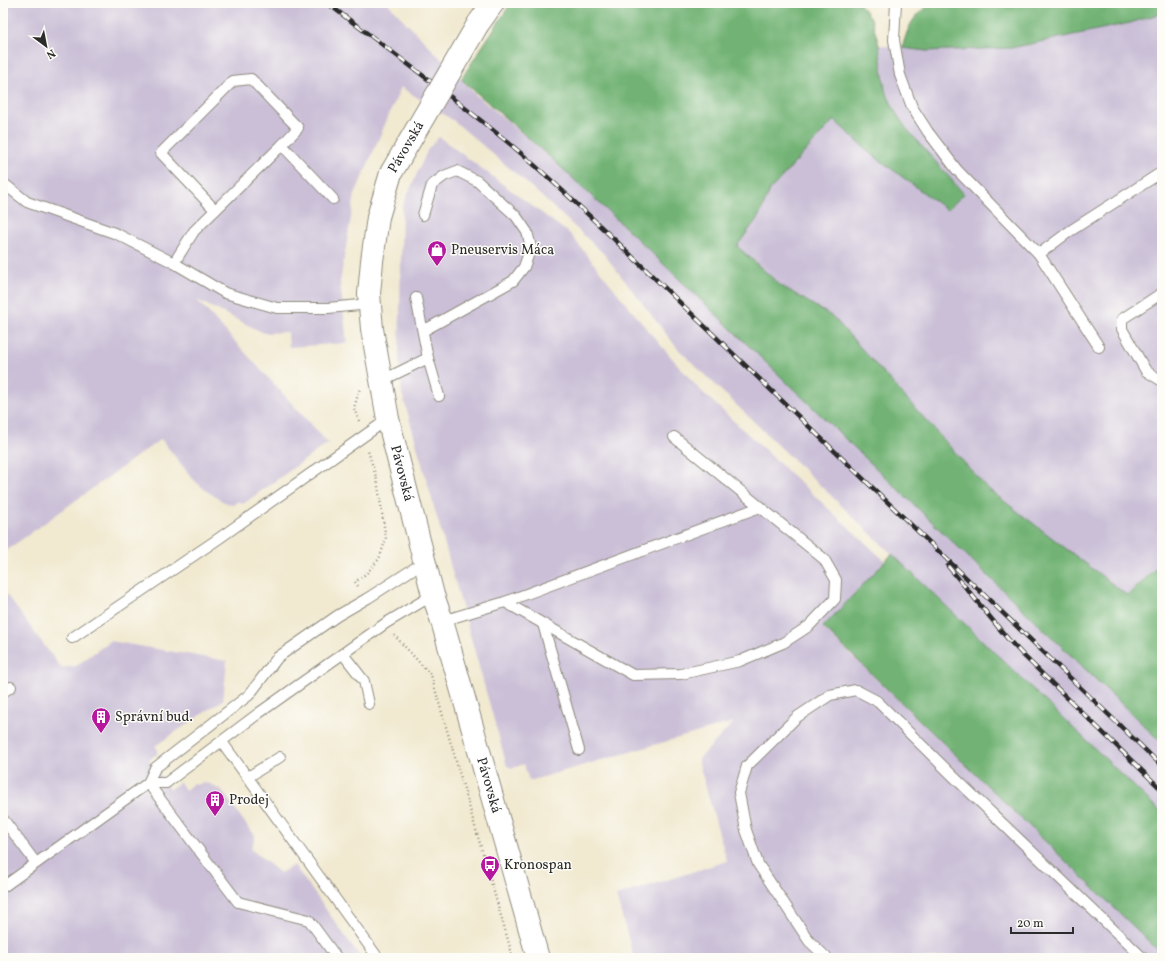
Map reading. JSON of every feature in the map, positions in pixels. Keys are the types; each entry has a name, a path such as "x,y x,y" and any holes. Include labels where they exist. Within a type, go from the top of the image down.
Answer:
{"street":[{"name":"Pávovská","path":"493,3 478,24 391,173 378,217 369,294 372,329 388,419 424,562 538,958"}],"lane":[{"path":"896,3 894,40 900,75 912,107 928,132 957,170 1038,254 1099,347"},
{"path":"174,263 194,231 298,128 251,79 233,81 161,154 215,210"},
{"path":"282,145 333,199"},
{"path":"423,215 432,185 444,176 457,171 477,181 516,216 528,232 531,247 524,267 513,281 423,331"},
{"path":"1038,254 1070,231 1162,172"},
{"path":"3,184 27,202 117,234 174,263 225,293 277,308 328,308 370,304"},
{"path":"1162,293 1122,319 1122,330 1146,371 1162,381"},
{"path":"416,298 428,358 439,396"},
{"path":"381,381 428,358"},
{"path":"72,638 218,540 388,419"},
{"path":"505,602 633,675 681,674 740,661 783,643 809,626 835,600 836,580 824,559 674,437"},
{"path":"442,621 505,602 760,507"},
{"path":"3,886 148,783 155,768 249,695 278,657 337,616 424,562"},
{"path":"148,783 166,783 259,713 386,623 433,595"},
{"path":"543,624 579,750"},
{"path":"343,654 364,681 368,704"},
{"path":"827,958 809,940 758,864 746,830 738,793 747,766 797,717 830,695 856,690 877,700 955,778 1143,958"},
{"path":"222,742 378,958"},
{"path":"248,777 280,757"},
{"path":"148,783 238,902 309,920 337,958"},
{"path":"3,819 36,863"}],"shaded area":[{"path":"3,3 388,3 476,95 551,158 627,229 1162,743 1162,813 678,349 603,253 528,184 454,121 401,87 355,194 340,282 347,343 289,347 288,332 264,333 197,300 328,443 243,504 239,501 233,505 222,501 205,490 193,479 161,439 3,553"},
{"path":"1162,13 1162,562 1129,597 987,488 833,317 780,285 737,246 759,216 770,190 834,119 870,153 906,128 896,113 885,90 879,45 926,51 1130,23"},
{"path":"439,137 570,234 645,327 698,388 885,561 823,628 1162,954 1162,958 634,958 616,896 727,861 698,760 734,722 529,781 524,764 513,768 507,766 402,393 399,358 402,207 428,149"},
{"path":"3,590 61,668 76,666 110,641 227,661 223,700 155,746 158,750 157,754 149,760 170,789 180,782 185,790 194,783 196,785 202,783 210,784 218,789 220,788 255,837 251,849 280,873 294,865 361,958 3,958"}],"green space":[{"path":"511,3 859,3 871,18 879,45 885,90 896,113 906,128 964,194 947,210 870,153 834,120 770,190 759,216 737,246 780,285 833,317 987,488 1128,596 1162,562 1162,743 627,229 551,158 461,79"},
{"path":"934,3 1162,3 1162,13 1130,23 1011,48 926,51 902,48 912,21 927,7"},
{"path":"892,554 1162,813 1162,954 823,627"}],"railway":[{"path":"327,3 460,104 547,176 1162,766"},
{"path":"948,566 1008,639 1024,656 1162,790"}],"place":[{"name":"Pneuservis Máca","path":"437,267"},
{"name":"Správní bud.","path":"101,734"},
{"name":"Prodej","path":"215,817"},
{"name":"Kronospan","path":"490,882"}]}
